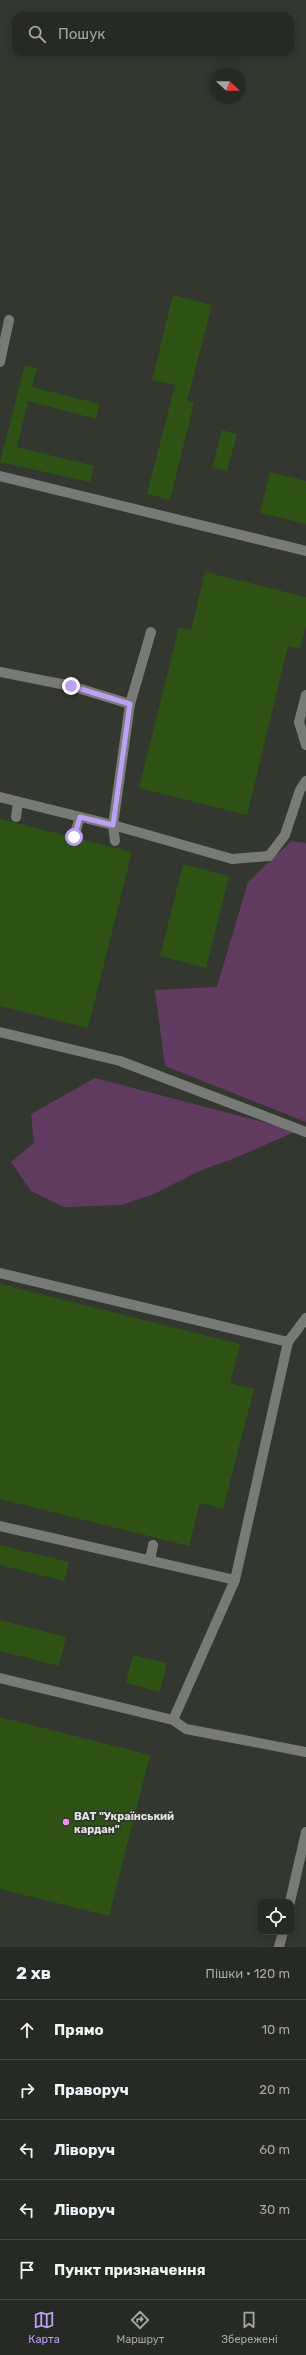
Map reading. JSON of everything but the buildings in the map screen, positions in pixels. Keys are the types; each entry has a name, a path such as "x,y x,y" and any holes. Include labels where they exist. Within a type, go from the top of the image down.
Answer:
{"street":[{"path":"0,362 9,320"},
{"path":"0,476 306,551"},
{"path":"115,841 113,825 130,704 151,632"},
{"path":"0,672 71,686 130,704"},
{"path":"306,695 299,722 306,746"},
{"path":"0,797 113,825 232,859 269,856 285,834 300,790 306,781"},
{"path":"16,817 18,802"},
{"path":"74,837 80,817"},
{"path":"0,1032 120,1061 306,1132"},
{"path":"0,1273 288,1342"},
{"path":"173,1720 235,1580 288,1342 306,1318"},
{"path":"0,1526 235,1580"},
{"path":"150,1560 153,1545"},
{"path":"0,1678 173,1720 186,1730 306,1752"},
{"path":"291,1899 306,1832"},
{"path":"279,1947 282,1935"}],"shaded area":[{"path":"291,841 306,843 306,1122 165,1066 155,990 217,987 248,882"},
{"path":"95,1078 297,1131 235,1158 199,1171 154,1194 121,1205 64,1207 31,1191 11,1162 34,1143 31,1114"}],"place":[{"name":"ВАТ \"Український кардан\"","path":"66,1822"}],"route":[{"path":"71,686 130,704 113,825 80,817 74,837"}]}
